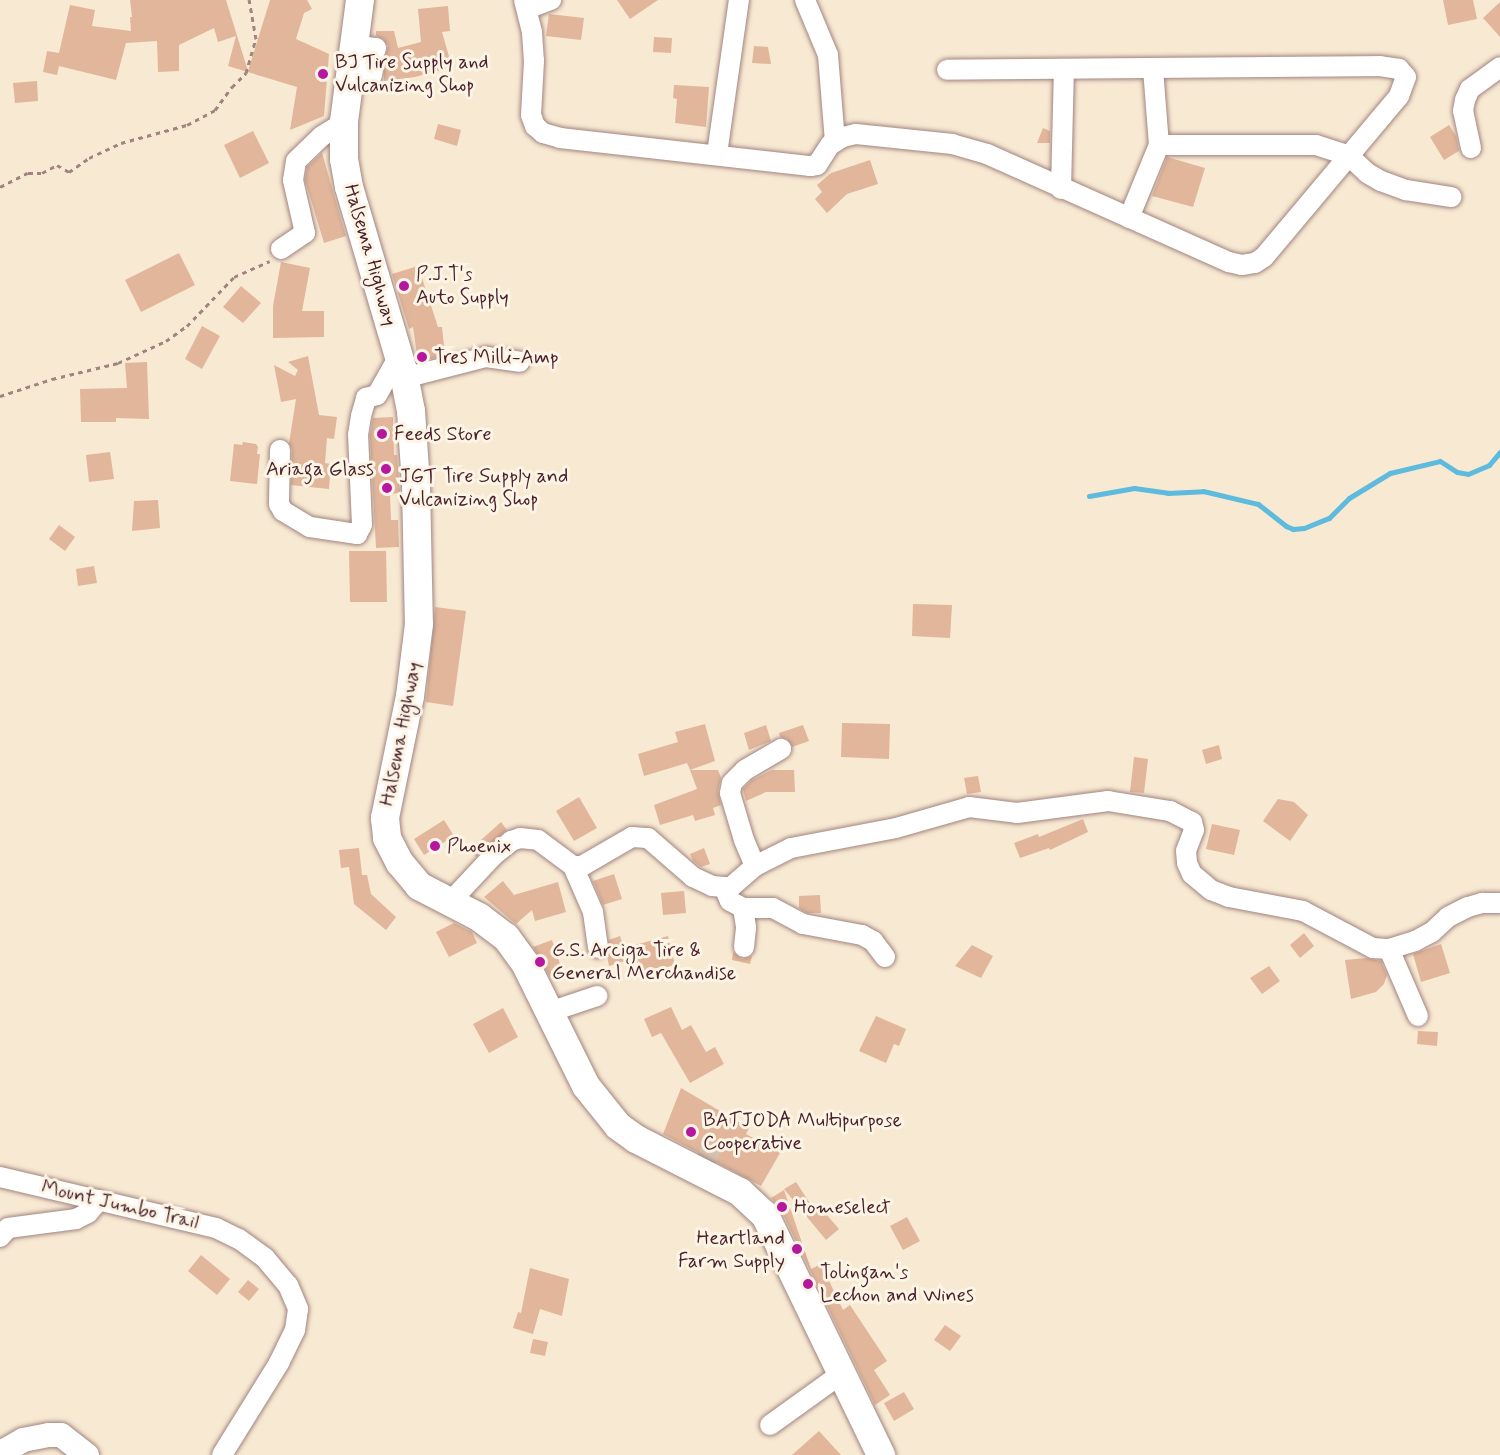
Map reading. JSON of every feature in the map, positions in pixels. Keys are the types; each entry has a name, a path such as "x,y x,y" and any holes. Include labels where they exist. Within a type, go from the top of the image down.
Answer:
{"highway":[{"name":"Halsema Highway","path":"360,0 363,60 344,122 344,159 349,187 402,367 411,411 416,485 419,624 410,696 385,818 387,838 410,876 419,886 479,917 506,937 521,958 586,1086 608,1115 636,1139 704,1165 745,1196 765,1215 881,1455"}],"main road":[{"path":"3,1455 6,1450 23,1440 61,1435 87,1455"}],"street":[{"path":"551,0 525,4 532,33 534,61 531,116 535,126 543,133 560,138 810,166 817,165 835,142 856,134 952,144 987,154 1061,189 1229,262 1255,263 1264,257 1399,96 1406,77 1399,69 1356,66 947,70"},
{"path":"717,154 739,0"},
{"path":"806,0 828,56 835,142"},
{"path":"1471,148 1463,111 1465,100 1470,89 1500,67"},
{"path":"1129,218 1159,145 1153,68"},
{"path":"1061,189 1064,69"},
{"path":"279,253 305,234 293,180 296,161 308,148 344,122"},
{"path":"1159,145 1316,145 1348,156 1367,173 1381,181 1406,190 1451,196"},
{"path":"280,450 279,504 283,511 310,527 357,534 362,525 358,435 366,398 377,395 402,367 486,357 520,362"},
{"path":"755,866 744,840 730,793 732,783 745,770 780,749"},
{"path":"573,866 582,866 618,844 640,837 654,843 671,861 693,878 712,886 724,887 741,880 755,866 791,848 896,828 969,807 1017,813 1108,801 1170,811 1192,822 1194,830 1186,851 1187,863 1192,874 1211,890 1229,897 1302,911 1364,945 1389,948 1415,941 1432,932 1448,917 1468,907 1482,903 1500,903"},
{"path":"450,902 494,855 511,841 520,838 538,840 573,866 591,905 598,948"},
{"path":"724,887 730,902 743,908 773,908 803,924 862,935 873,941 885,957"},
{"path":"743,908 746,928 744,947"},
{"path":"1389,948 1418,1016"},
{"path":"549,1012 597,996"},
{"name":"Mount Jumbo Trail","path":"0,1177 194,1221 239,1239 265,1258 288,1285 295,1298 297,1322 279,1363 222,1455"},
{"path":"0,1238 8,1228 76,1219 88,1213 99,1200"},
{"path":"770,1425 841,1374"}],"path":[{"path":"0,187 28,173 42,173 57,165 69,172 89,158 121,143 187,125 215,110 246,73 256,39 249,0"},
{"path":"0,396 52,379 118,363 166,340 187,326 234,277 279,253"}],"building":[{"path":"130,0 226,0 248,71 270,0 307,0 312,9 304,13 296,39 329,54 324,116 290,130 297,87 228,66 236,36 218,42 214,28 179,45 179,71 158,72 157,41 126,43 116,80 59,66 57,75 43,72 47,51 59,53 70,5 95,10 92,26 131,31"},
{"path":"617,0 658,0 630,19"},
{"path":"1443,0 1473,0 1477,19 1448,25"},
{"path":"1500,2 1500,37 1483,18"},
{"path":"448,6 450,31 442,32 452,67 415,77 384,81 384,67 381,61 386,55 388,46 383,39 376,36 376,31 394,31 398,48 421,42 418,9"},
{"path":"549,14 584,18 581,40 546,36"},
{"path":"654,37 672,38 671,53 653,52"},
{"path":"754,46 768,47 771,64 752,63"},
{"path":"37,81 38,101 15,103 13,83"},
{"path":"674,85 709,87 706,127 675,123 677,99 673,98"},
{"path":"438,124 461,130 457,146 434,139"},
{"path":"1449,125 1456,136 1459,151 1444,160 1430,137"},
{"path":"1043,128 1050,131 1050,143 1037,143"},
{"path":"253,131 269,163 240,178 224,145"},
{"path":"322,153 346,236 324,243 305,180 307,167"},
{"path":"1167,157 1205,168 1193,207 1152,196"},
{"path":"870,160 878,184 847,194 827,213 815,199 822,192 817,185 831,173"},
{"path":"179,253 195,285 141,312 125,280"},
{"path":"281,262 310,268 302,311 324,311 324,337 273,338 273,306"},
{"path":"418,266 438,327 442,327 445,355 418,362 413,327 409,329 392,274"},
{"path":"241,286 261,303 243,323 223,307"},
{"path":"202,326 220,336 202,369 185,359"},
{"path":"308,356 319,415 337,417 334,439 327,438 325,463 331,464 329,489 291,485 292,450 289,443 296,399 281,402 274,365 295,376 298,370 288,362"},
{"path":"147,362 149,419 116,418 116,422 81,422 80,389 127,388 125,363"},
{"path":"393,417 394,455 397,455 400,493 390,494 391,520 398,520 399,547 376,548 370,436 373,418"},
{"path":"243,442 256,444 258,447 257,454 260,454 257,484 230,481 234,444 242,445"},
{"path":"110,452 114,479 89,482 86,455"},
{"path":"158,500 160,528 132,531 134,501"},
{"path":"59,525 75,537 65,551 49,539"},
{"path":"349,551 386,551 387,602 350,602"},
{"path":"94,566 97,583 78,586 76,569"},
{"path":"913,604 952,605 950,638 912,636"},
{"path":"435,607 466,611 453,706 426,702"},
{"path":"842,723 890,724 889,759 841,757"},
{"path":"705,724 715,761 690,770 687,763 644,776 638,754 678,742 675,732"},
{"path":"766,725 771,741 749,750 744,733"},
{"path":"803,725 809,741 792,747 787,739 780,737 779,733"},
{"path":"1219,745 1222,759 1206,764 1202,750"},
{"path":"1134,757 1148,759 1144,793 1130,792"},
{"path":"690,770 718,770 721,778 718,791 721,805 713,808 715,815 695,821 693,815 660,825 654,805 697,789"},
{"path":"772,770 794,770 795,792 766,792 746,801 743,789 752,780"},
{"path":"978,776 981,792 967,794 964,778"},
{"path":"579,797 597,828 574,841 556,811"},
{"path":"1278,799 1294,802 1308,815 1290,841 1263,821"},
{"path":"1083,819 1088,832 1050,850 1049,848 1020,858 1014,843 1038,834 1039,837"},
{"path":"444,820 454,836 424,855 414,839"},
{"path":"501,822 507,830 476,857 470,850"},
{"path":"1212,824 1240,830 1234,855 1206,849"},
{"path":"359,848 362,875 367,875 371,894 396,917 386,930 354,904 349,867 341,868 339,850"},
{"path":"704,848 710,864 701,867 693,861 690,854"},
{"path":"614,874 622,899 603,905 593,881"},
{"path":"503,881 514,895 558,882 566,912 535,921 532,910 516,924 484,897"},
{"path":"684,891 686,913 663,915 661,893"},
{"path":"820,895 821,913 807,913 799,908 799,896"},
{"path":"454,923 472,932 477,943 449,957 436,932"},
{"path":"1304,933 1314,946 1300,958 1290,945"},
{"path":"620,936 624,948 668,936 675,965 639,974 635,958 609,966 607,956 609,940"},
{"path":"552,940 563,973 550,977 533,947"},
{"path":"1441,944 1450,973 1421,982 1413,954"},
{"path":"972,945 993,956 981,978 955,966"},
{"path":"733,952 742,959 752,956 750,964 732,960"},
{"path":"1366,958 1381,961 1387,975 1384,984 1376,992 1351,999 1345,960"},
{"path":"1269,966 1280,981 1262,994 1250,978"},
{"path":"671,1007 682,1030 691,1025 706,1052 715,1047 724,1064 690,1083 661,1033 652,1037 644,1019"},
{"path":"503,1008 518,1037 489,1053 473,1024"},
{"path":"876,1016 906,1029 899,1046 894,1044 886,1063 859,1051"},
{"path":"1418,1031 1438,1032 1437,1046 1417,1044"},
{"path":"681,1088 749,1128 746,1134 780,1153 761,1186 663,1134"},
{"path":"796,1182 815,1211 820,1207 839,1229 826,1240 784,1189"},
{"path":"784,1190 811,1269 821,1264 843,1310 850,1305 887,1361 874,1370 890,1395 875,1405 780,1208 771,1198"},
{"path":"907,1217 920,1241 903,1250 890,1226"},
{"path":"201,1255 230,1279 217,1295 188,1271"},
{"path":"530,1268 569,1279 562,1316 540,1309 533,1334 513,1328 518,1312 521,1313"},
{"path":"248,1280 259,1289 249,1301 238,1292"},
{"path":"945,1325 961,1336 950,1351 934,1340"},
{"path":"533,1339 548,1342 545,1356 530,1353"},
{"path":"904,1392 914,1409 894,1421 884,1403"},
{"path":"819,1431 841,1455 792,1455"}],"waterway":[{"path":"1089,496 1134,488 1168,493 1203,491 1258,504 1286,526 1293,529 1304,528 1329,518 1349,498 1390,473 1440,461 1457,472 1468,474 1489,465 1500,452"}],"tunnel":[{"path":"706,1160 717,1137"}],"place":[{"name":"BJ Tire Supply and Vulcanizing Shop","path":"323,74"},
{"name":"P.J.T's Auto Supply","path":"404,286"},
{"name":"Tres Milli-Amp","path":"422,357"},
{"name":"Feeds Store","path":"382,434"},
{"name":"Ariaga Glass","path":"386,469"},
{"name":"JGT Tire Supply and Vulcanizing Shop","path":"387,488"},
{"name":"Phoenix","path":"435,846"},
{"name":"G.S. Arciga Tire & General Merchandise","path":"540,962"},
{"name":"BATJODA Multipurpose Cooperative","path":"691,1132"},
{"name":"Homeselect","path":"782,1207"},
{"name":"Heartland Farm Supply","path":"797,1249"},
{"name":"Tolingan's Lechon and Wines","path":"808,1284"}]}
